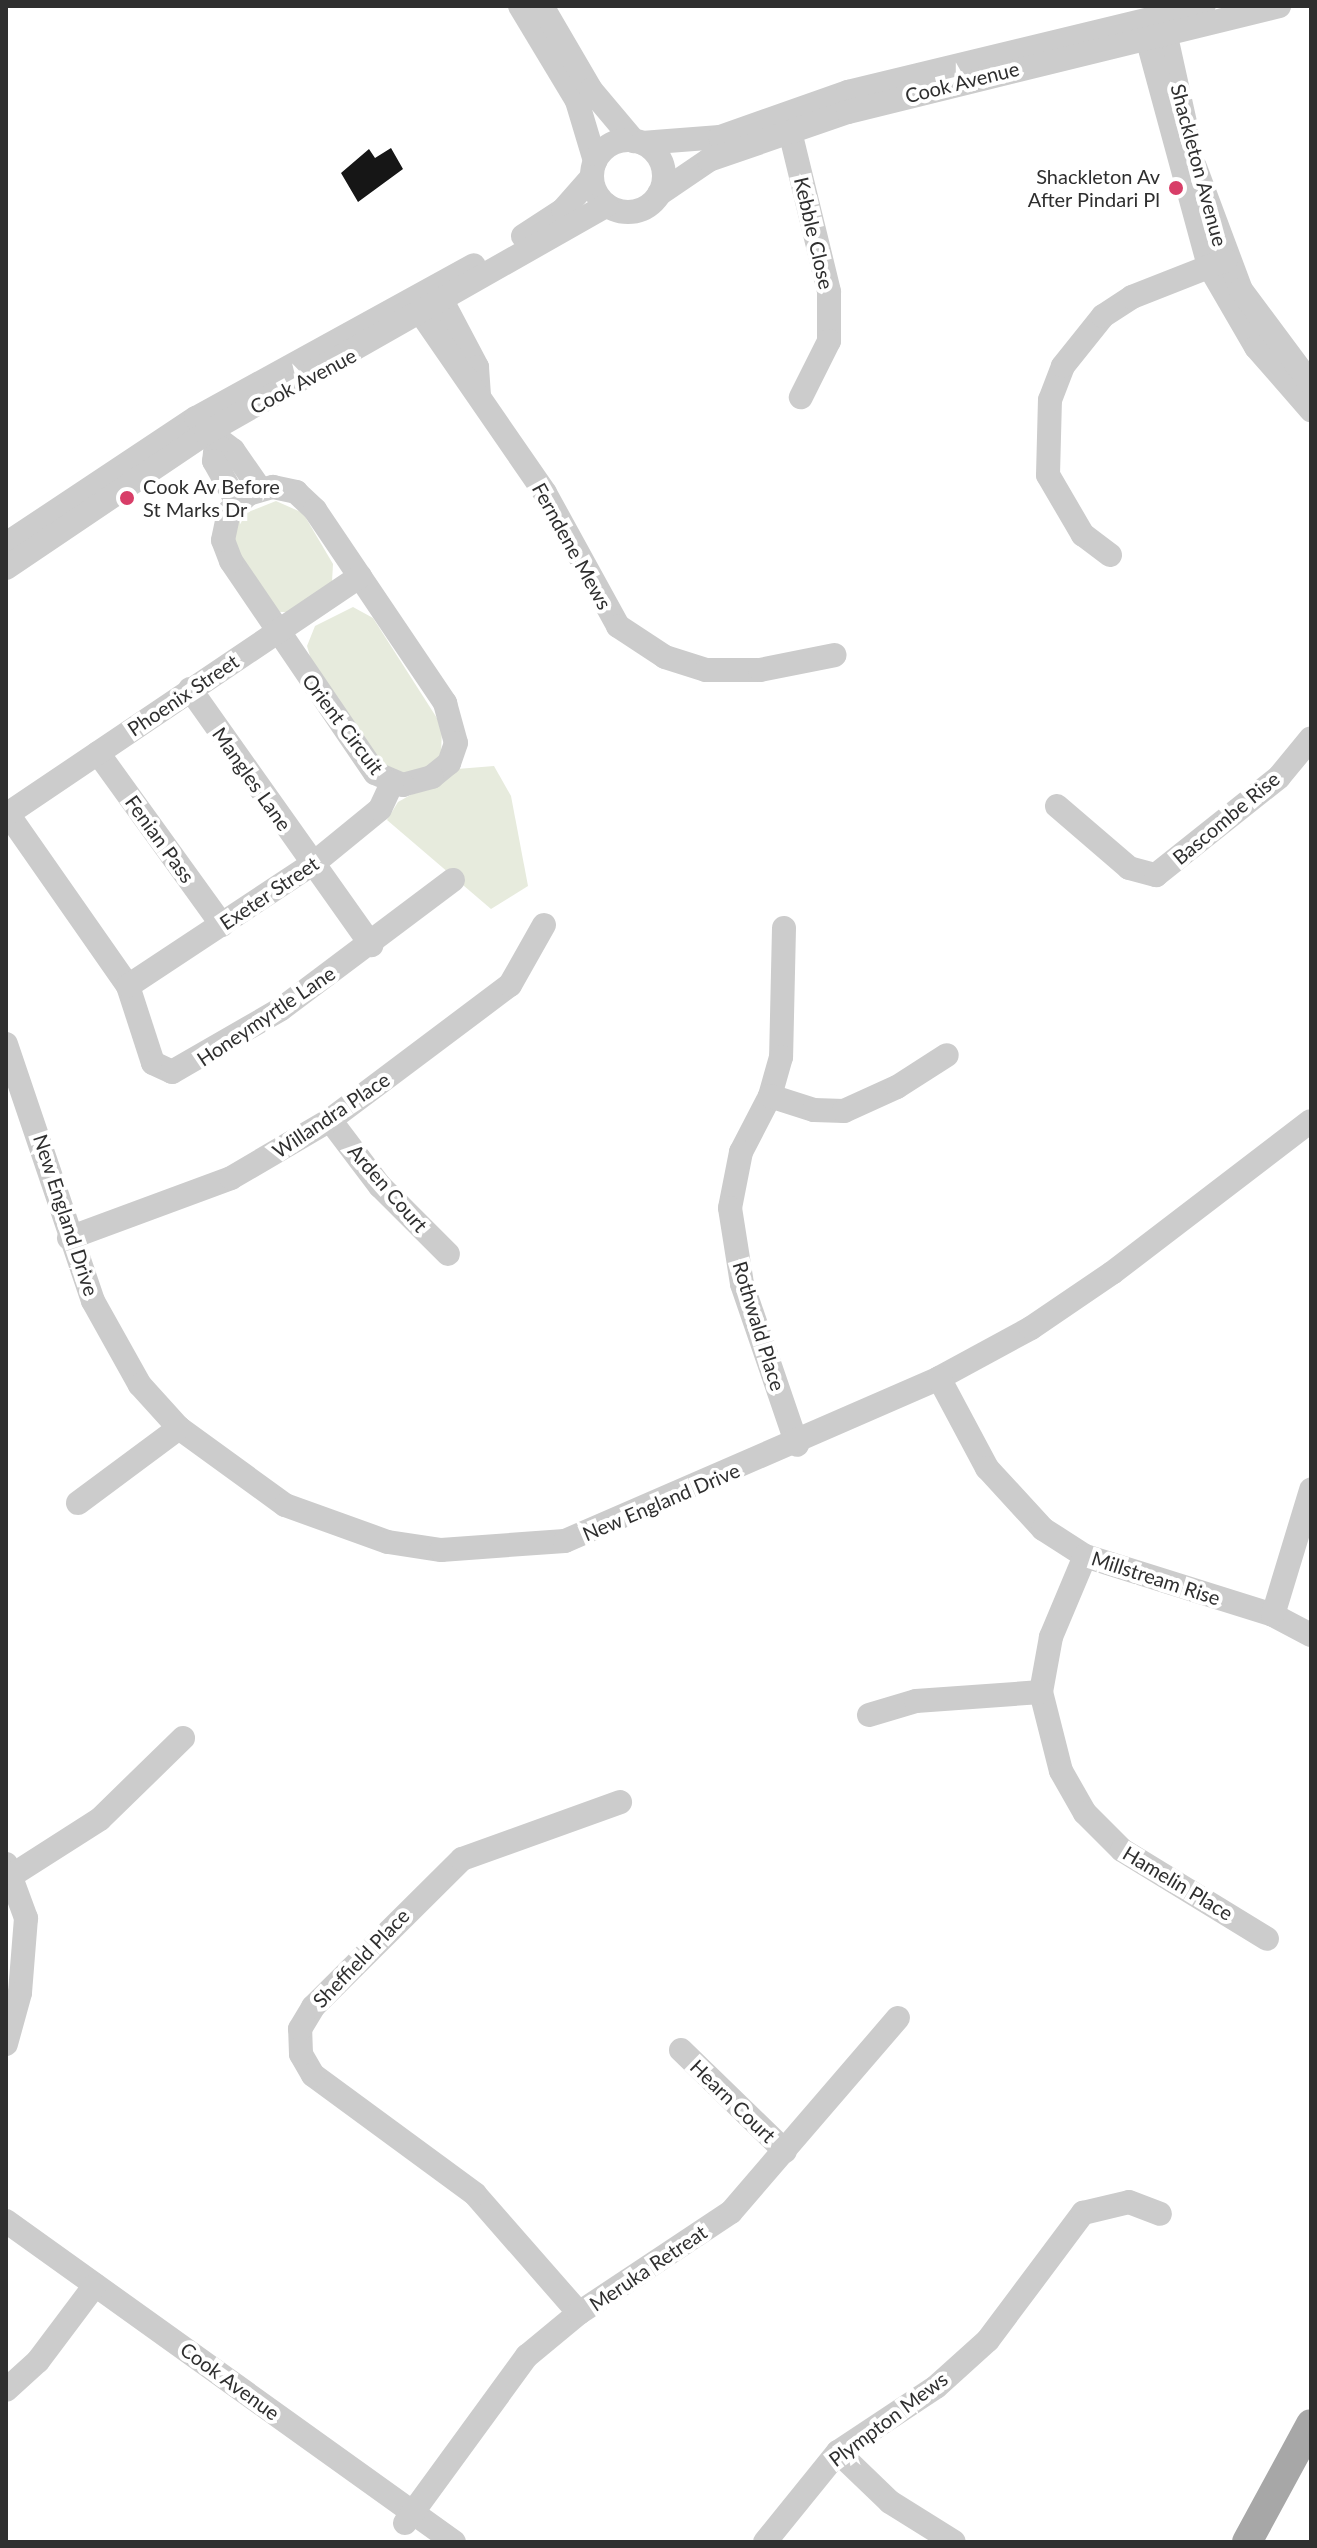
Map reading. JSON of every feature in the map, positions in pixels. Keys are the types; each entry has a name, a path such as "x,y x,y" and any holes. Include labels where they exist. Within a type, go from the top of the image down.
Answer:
{"main road":[{"path":"1247,2542 1311,2424"},
{"path":"1267,2542 1311,2464"}],"street":[{"path":"520,6 577,101 594,169 607,205 635,211 659,194 662,164 591,90 542,6"},
{"name":"Cook Avenue","path":"1154,27 1204,6"},
{"name":"Cook Avenue","path":"638,142 720,137 928,89 1154,27 1279,6"},
{"name":"Shackleton Avenue","path":"1154,27 1218,263 1256,347 1303,378 1311,410"},
{"name":"Cook Avenue","path":"659,194 709,160 788,121"},
{"name":"Kebble Close","path":"788,121 829,292 829,341 801,397"},
{"path":"594,169 609,145 638,142"},
{"name":"Cook Avenue","path":"439,295 544,224 594,169"},
{"name":"Cook Avenue","path":"6,544 206,432 439,295 607,205"},
{"path":"1110,555 1083,535 1048,475 1050,400 1063,366 1103,316 1132,297 1218,263"},
{"name":"Ferndene Mews","path":"439,295 477,367 479,394"},
{"name":"Ferndene Mews","path":"409,313 461,378 479,394 545,493 618,626 665,657 706,670 760,670 835,655"},
{"path":"206,432 233,450 260,489 237,502 214,461 206,432"},
{"name":"Cook Avenue","path":"6,568 206,432"},
{"name":"Orient Circuit","path":"237,502 224,525 226,551 369,766 392,783 414,784 443,771 457,734 445,703 302,496 285,487 260,489"},
{"name":"Phoenix Street","path":"7,814 360,576"},
{"name":"Mangles Lane","path":"190,689 371,945"},
{"name":"Bascombe Rise","path":"1057,806 1129,868 1156,875 1279,777 1311,738"},
{"name":"Fenian Pass","path":"98,753 222,925"},
{"name":"Exeter Street","path":"128,986 314,863 380,809 392,783"},
{"name":"Honeymyrtle Lane","path":"7,814 128,986 149,1057 165,1070 180,1071 371,945 453,880"},
{"name":"Willandra Place","path":"69,1238 231,1178 330,1120 510,985 544,925"},
{"name":"Rothwald Place","path":"784,928 785,1030 770,1096 741,1152 730,1208 742,1284 797,1445"},
{"name":"New England Drive","path":"6,1044 12,1077 69,1238 113,1343 179,1428 285,1505 388,1542 441,1550 565,1541 797,1445 939,1378 1031,1328 1112,1273 1311,1121"},
{"path":"770,1096 814,1110 844,1111 897,1087 947,1055"},
{"name":"Arden Court","path":"330,1120 380,1186 448,1254"},
{"name":"Millstream Rise","path":"939,1378 1003,1490 1043,1529 1085,1556 1273,1615 1311,1635"},
{"path":"78,1503 179,1428"},
{"path":"1273,1615 1311,1490"},
{"name":"Hamelin Place","path":"1085,1556 1051,1637 1041,1692 1049,1741 1085,1813 1135,1859 1267,1939"},
{"path":"869,1715 916,1701 1041,1692"},
{"path":"6,2044 20,1993 25,1937 10,1869 100,1819 183,1738"},
{"name":"Sheffield Place","path":"579,2313 475,2194 313,2075 301,2054 300,2029 313,2007 462,1859 620,1802"},
{"name":"Meruka Retreat","path":"408,2518 527,2356 579,2313 731,2212 898,2018"},
{"name":"Hearn Court","path":"681,2050 785,2151"},
{"name":"Plympton Mews","path":"765,2542 838,2452 936,2387 988,2340 1083,2213 1129,2202 1160,2214"},
{"name":"Cook Avenue","path":"6,2221 91,2290"},
{"name":"Cook Avenue","path":"6,2236 91,2290 408,2518 454,2542"},
{"path":"6,2390 38,2361 91,2290"},
{"path":"838,2452 890,2502 954,2542"},
{"name":"Cook Avenue","path":"408,2518 432,2542"}],"shaded area":[{"path":"276,501 303,513 333,564 332,582 291,612 280,612 240,567 234,533 243,514"},
{"path":"353,607 373,618 442,726 441,756 426,770 391,776 312,663 307,646 315,626"},
{"path":"494,766 511,796 528,886 491,909 387,820 398,802 457,769"}],"building":[{"path":"391,148 403,169 358,202 341,173 369,149 375,158"}],"place":[{"name":"Shackleton Av After Pindari Pl","path":"1176,188"},
{"name":"Cook Av Before St Marks Dr","path":"127,498"}]}
